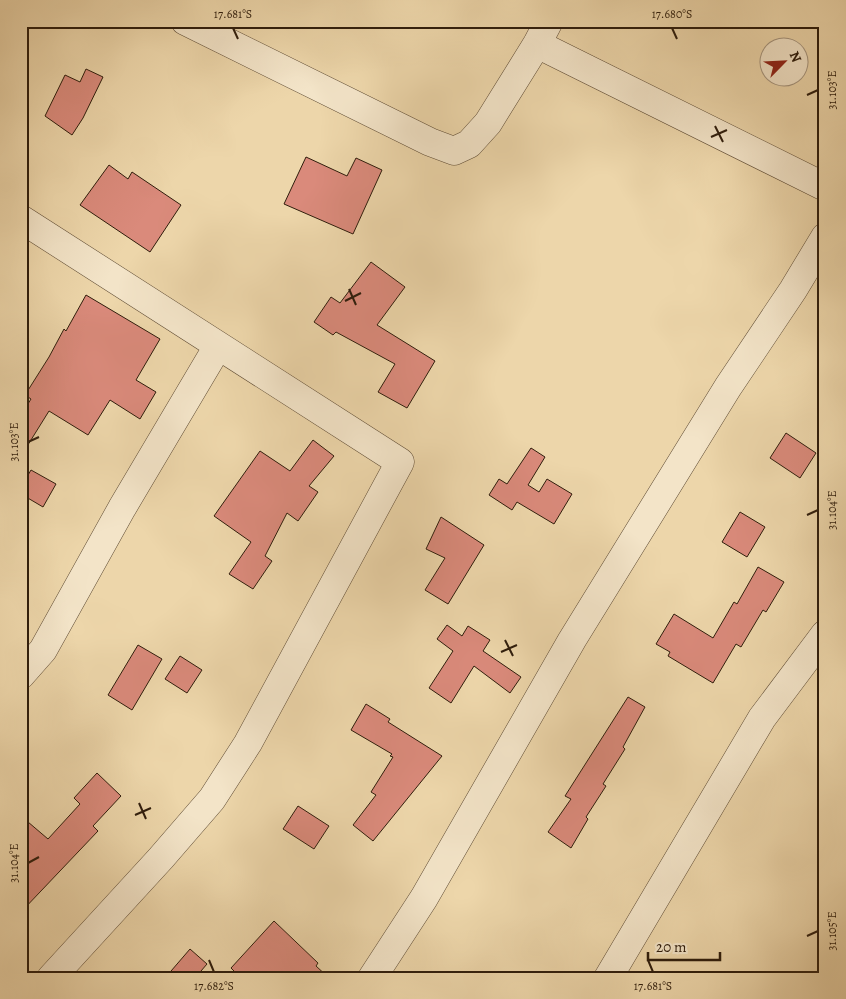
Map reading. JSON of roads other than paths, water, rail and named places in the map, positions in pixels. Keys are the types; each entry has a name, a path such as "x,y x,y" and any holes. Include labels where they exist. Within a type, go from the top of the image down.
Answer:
{"street":[{"path":"184,21 421,138 454,151 469,144 488,123 543,33 825,187"},
{"path":"24,226 400,462 248,743 212,799 161,858 50,978"},
{"path":"372,978 424,898 572,640 728,387 793,290 825,237"},
{"path":"21,675 42,650 122,508 218,346"},
{"path":"608,978 762,718 825,634"}]}
